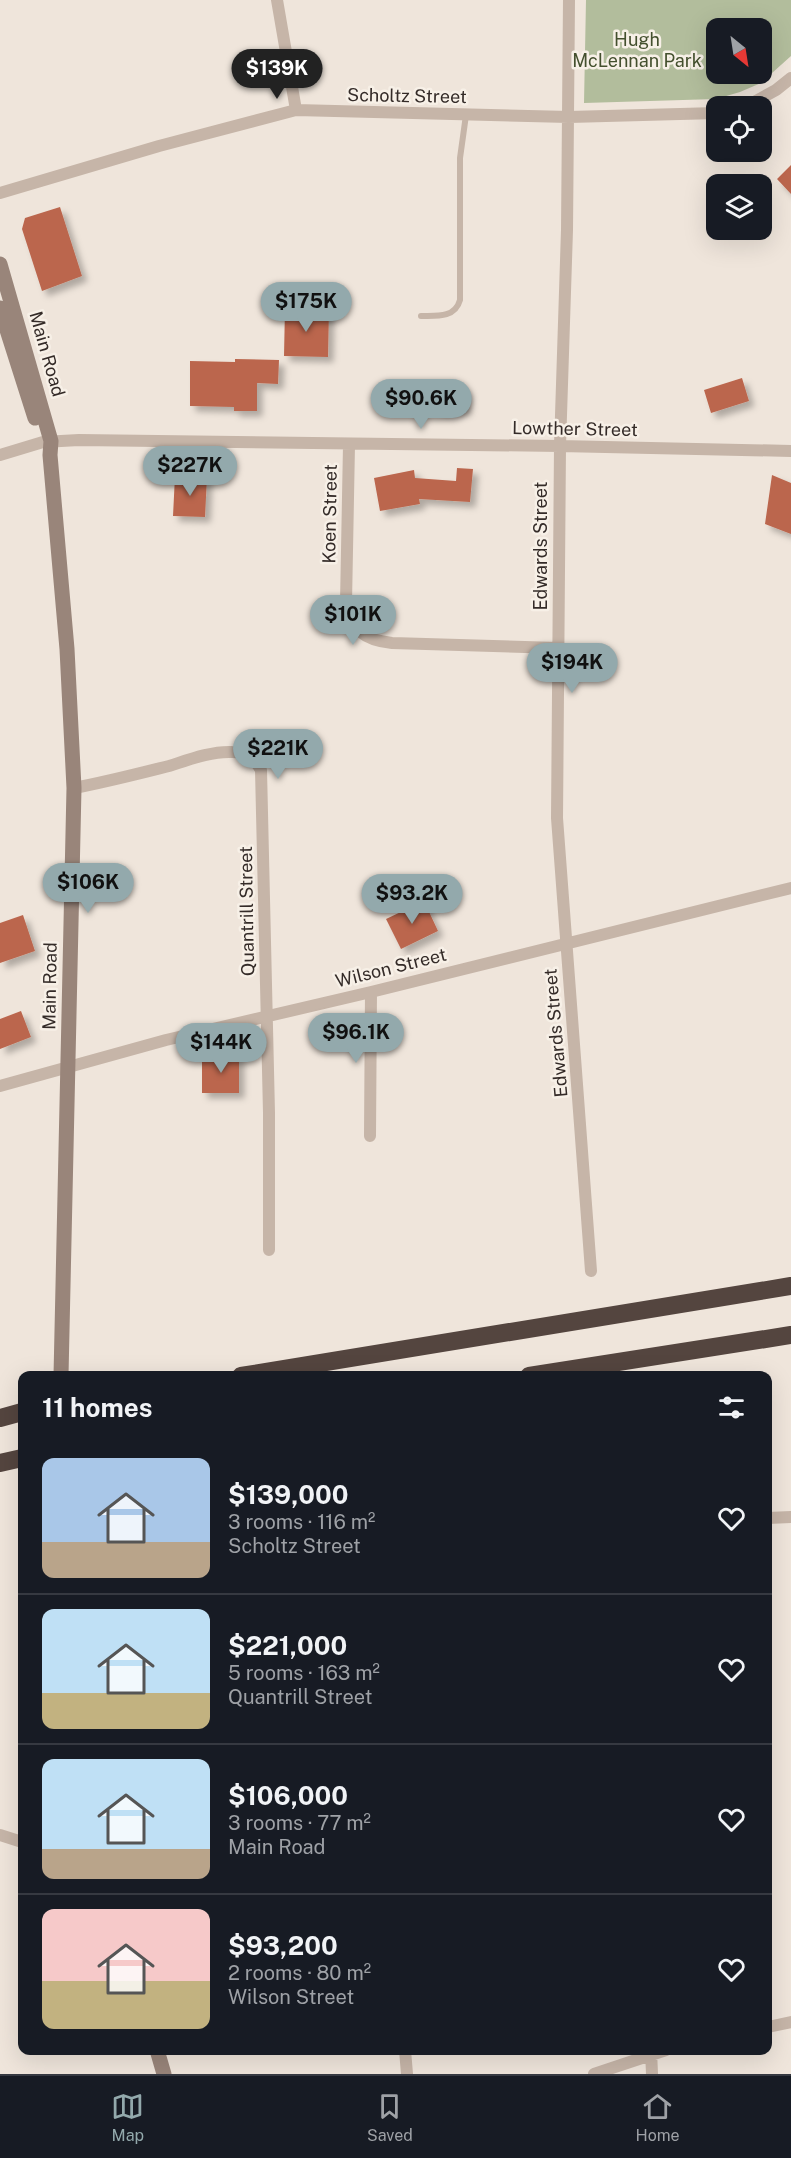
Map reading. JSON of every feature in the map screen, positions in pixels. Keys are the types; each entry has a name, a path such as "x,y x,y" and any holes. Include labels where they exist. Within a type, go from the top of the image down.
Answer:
{"highway":[{"path":"272,1371 791,1286"},
{"path":"561,1371 791,1335"},
{"path":"0,1418 18,1413"},
{"path":"0,1463 18,1458"}],"street":[{"path":"277,0 296,110"},
{"name":"Edwards Street","path":"569,0 569,117 560,446 556,818 591,1271"},
{"path":"765,96 791,78"},
{"name":"Scholtz Street","path":"0,193 159,146 296,110 569,117 706,113"},
{"name":"Main Road","path":"0,264 48,446 67,649 74,788 61,1371"},
{"name":"Main Road","path":"0,308 48,446"},
{"name":"Lowther Street","path":"0,456 48,446 349,444 560,446 791,452"},
{"name":"Koen Street","path":"349,444 346,603 351,619 361,633 377,641 392,643 558,648"},
{"name":"Quantrill Street","path":"74,788 117,780 210,755 231,752 244,753 256,762 261,770 269,1113 269,1250"},
{"name":"Wilson Street","path":"0,1086 166,1040 371,992 791,888"},
{"path":"370,1136 371,992"},
{"path":"772,1518 791,1516"},
{"path":"0,1835 18,1841"},
{"path":"772,2026 791,2022"},
{"path":"158,2055 164,2074"},
{"path":"405,2055 407,2074"},
{"path":"594,2074 643,2055"},
{"path":"651,2055 652,2074"}],"lane":[{"path":"421,316 441,316 452,312 458,308 460,300 460,158 466,115"}],"green space":[{"name":"Hugh McLennan Park","path":"586,0 791,0 791,56 772,73 772,18 706,18 706,84 759,84 726,96 706,96 706,99 584,103"}],"building":[{"path":"791,165 791,194 777,179"},
{"path":"60,207 82,276 42,291 22,229 25,218"},
{"path":"285,308 329,309 328,357 284,356"},
{"path":"235,359 279,360 278,384 257,383 257,411 234,411 234,407 190,406 190,361 235,362"},
{"path":"742,378 749,401 711,413 704,390"},
{"path":"437,388 466,389 466,410 437,410"},
{"path":"457,468 473,469 470,502 419,499 420,504 380,511 374,478 414,470 415,478 456,481"},
{"path":"772,475 791,483 791,534 765,524"},
{"path":"175,476 207,477 205,517 173,516"},
{"path":"424,901 438,931 401,949 386,919"},
{"path":"23,915 35,951 0,963 0,923"},
{"path":"21,1011 31,1037 0,1049 0,1019"},
{"path":"239,1055 239,1093 202,1093 202,1056"}]}
